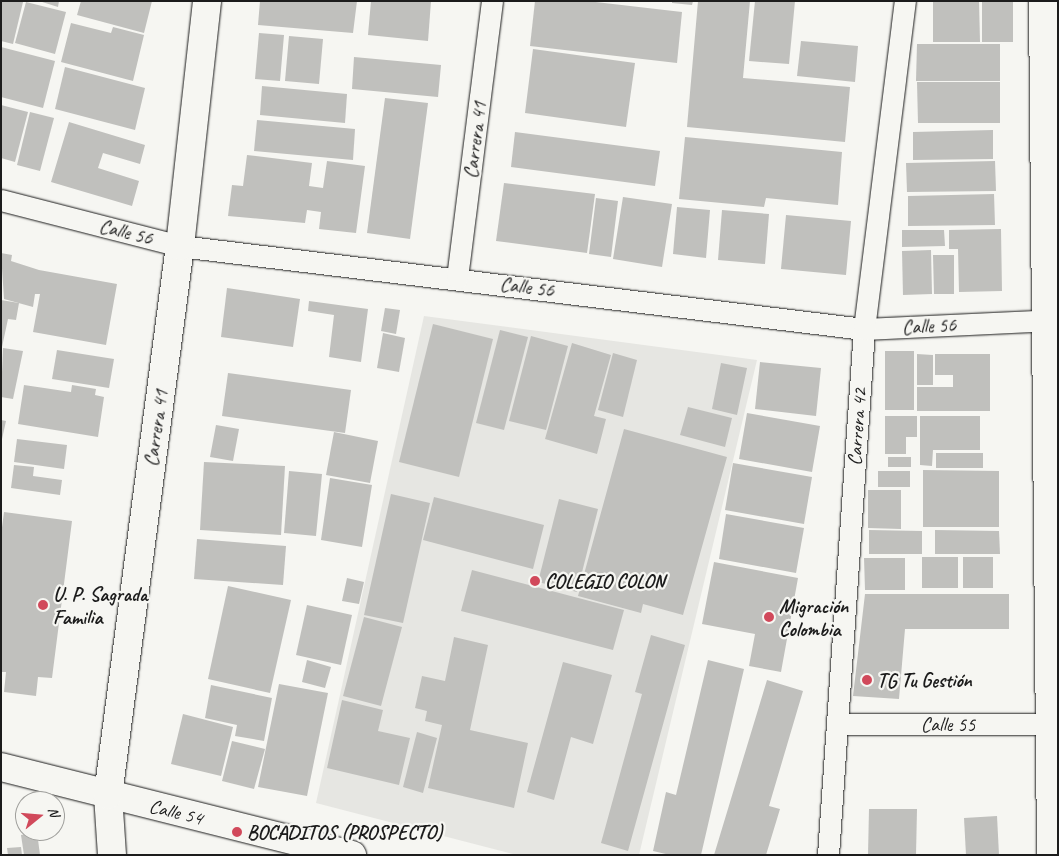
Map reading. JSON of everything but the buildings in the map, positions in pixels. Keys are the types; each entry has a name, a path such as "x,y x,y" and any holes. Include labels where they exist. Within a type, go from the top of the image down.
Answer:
{"street":[{"name":"Carrera 41","path":"112,855 108,795 180,246 207,1"},
{"name":"Carrera 41","path":"457,278 492,1"},
{"name":"Carrera 42","path":"828,855 864,329 905,1"},
{"path":"1042,1 1052,320 1055,724 1051,855"},
{"name":"Calle 56","path":"1,200 180,246 457,278 864,329 1052,320"},
{"name":"Calle 55","path":"837,724 1055,724"},
{"name":"Calle 54","path":"1,767 352,855"}],"shaded area":[{"name":"COLEGIO COLON","path":"424,316 757,360 639,855 517,855 316,803"}],"place":[{"name":"COLEGIO COLON","path":"535,581"},
{"name":"U. P. Sagrada Familia","path":"43,605"},
{"name":"Migración Colombia","path":"769,617"},
{"name":"TG Tu Gestión","path":"867,680"},
{"name":"BOCADITOS (PROSPECTO)","path":"237,832"}]}
